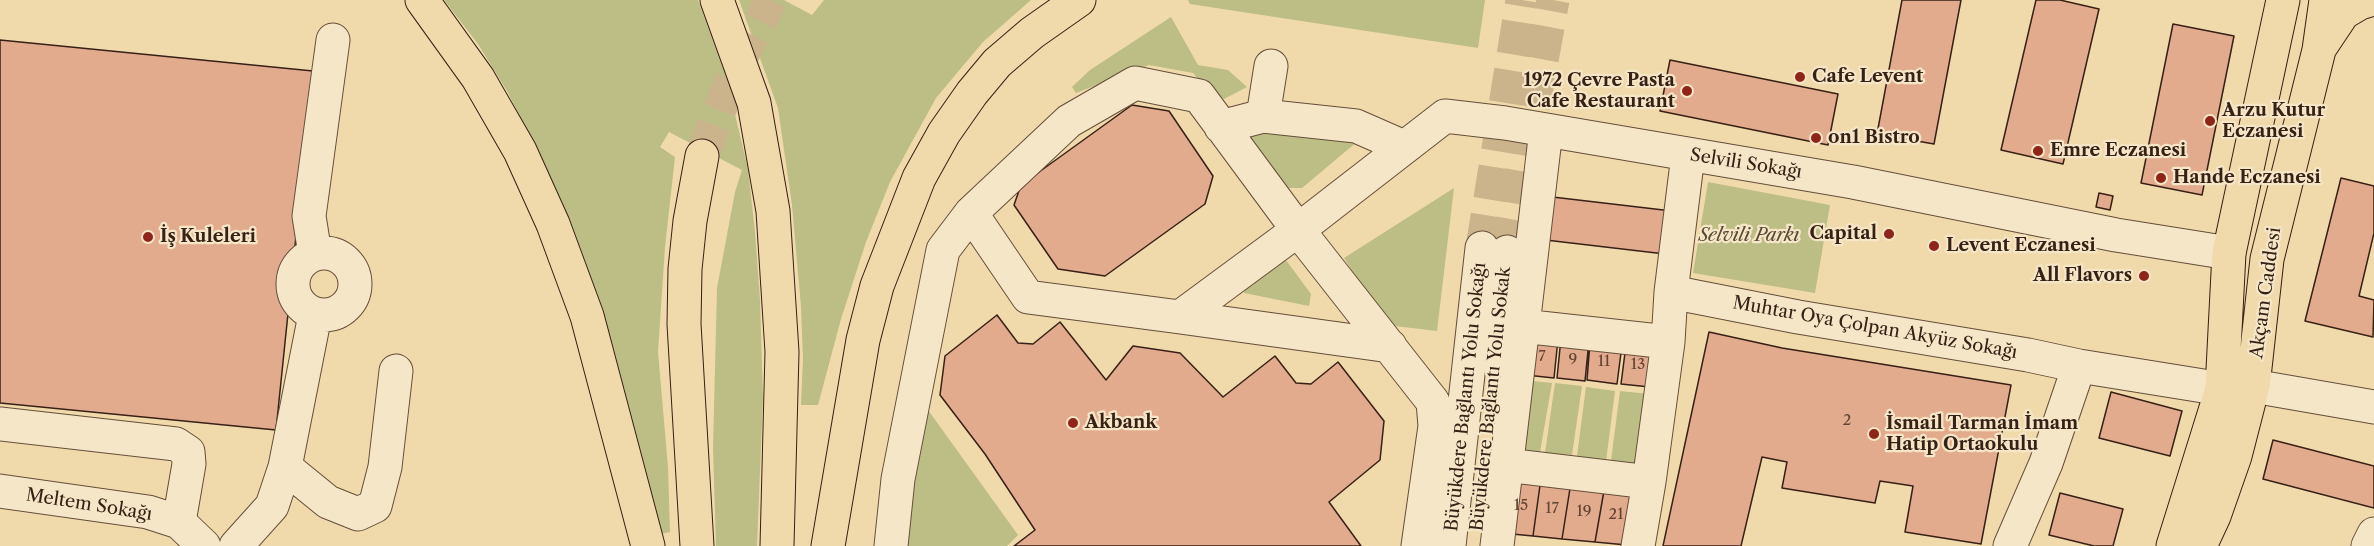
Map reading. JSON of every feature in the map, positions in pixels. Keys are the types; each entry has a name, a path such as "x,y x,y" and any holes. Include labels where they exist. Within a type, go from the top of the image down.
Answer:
{"main road":[{"path":"422,0 478,78 520,151 553,224 587,316 648,546"},
{"path":"717,0 754,103 773,211 782,352 777,546"},
{"path":"828,546 865,329 877,286 919,178 949,125 997,63 1032,33 1079,0"},
{"name":"Akçam Caddesi","path":"2173,546 2237,387 2319,50 2326,0"},
{"path":"2319,50 2333,25 2343,13 2370,0"},
{"name":"Akçam Caddesi","path":"2200,546 2235,456 2237,387 2229,253 2281,1"},
{"path":"697,546 684,324 688,233 702,156"},
{"path":"2229,253 2267,259"}],"street":[{"path":"315,254 309,216 333,40"},
{"path":"1263,116 1271,66"},
{"path":"891,546 898,480 943,250 971,213 1070,121 1135,83 1198,96 1298,230 1433,402 1435,426 1418,546"},
{"path":"1221,127 1263,116 1356,126 1404,147"},
{"name":"Selvili Sokağı","path":"1180,317 1298,230 1445,116 1546,130 1853,182 2116,235 2229,253"},
{"path":"1497,546 1546,130"},
{"path":"1638,546 1668,342 1671,292 1689,155"},
{"path":"971,213 1028,297 1390,346"},
{"name":"Büyükdere Bağlantı Yolu Sokağı","path":"1449,546 1495,250"},
{"name":"Büyükdere Bağlantı Yolu Sokak","path":"1474,546 1495,250"},
{"path":"315,254 336,255 345,260 355,278 356,288 353,298 337,313 327,316 315,315 306,310 298,302 293,291 293,279 297,268 315,254"},
{"name":"Muhtar Oya Çolpan Akyüz Sokağı","path":"1671,292 1798,317 2028,355 2079,366 2374,407"},
{"path":"236,546 272,506 285,467 315,315"},
{"path":"1522,326 1668,342"},
{"path":"2010,546 2046,463 2079,366"},
{"path":"285,467 328,502 358,514 375,506 385,468 396,371"},
{"path":"0,424 176,444 188,452 189,464 179,522"},
{"path":"1506,465 1649,482"},
{"name":"Meltem Sokağı","path":"0,491 148,512 179,522 204,546"},
{"path":"2368,546 2374,534"}],"green space":[{"path":"444,0 698,0 726,77 748,169 755,232 763,397 757,546 716,546 713,448 717,288 735,192 742,170 669,132 660,147 675,157 665,247 658,352 668,467 670,532 660,534 578,252 550,176 507,91 478,44"},
{"path":"739,0 784,0 812,15 824,0 1031,0 983,42 936,98 890,182 866,242 841,319 818,405 801,405 803,359 801,307 792,205 778,108"},
{"path":"1188,0 1485,0 1478,48 1190,4"},
{"path":"1171,17 1198,65 1228,70 1247,87 1224,99 1210,93 1193,73 1149,65 1076,93 1072,87 1090,70"},
{"path":"1250,125 1358,141 1302,188 1283,188 1247,138"},
{"name":"Selvili Parkı","path":"1708,182 1830,205 1815,293 1693,273"},
{"path":"1454,188 1437,331 1386,325 1344,258"},
{"path":"1283,256 1311,294 1309,306 1244,293 1246,283"},
{"path":"1524,380 1552,383 1540,452 1515,451"},
{"path":"1555,383 1582,386 1572,455 1545,453"},
{"path":"1586,387 1615,391 1606,461 1577,456"},
{"path":"1620,391 1649,394 1638,465 1611,461"},
{"path":"923,403 1018,535 1007,546 903,546"}],"building":[{"path":"1902,0 1961,0 1934,144 1877,134"},
{"path":"2036,0 2060,0 2099,9 2063,164 2001,150"},
{"path":"2173,24 2234,36 2202,195 2141,183"},
{"name":"İş Kuleleri","path":"0,40 313,71 276,430 0,403"},
{"path":"1670,60 1838,94 1828,145 1660,111"},
{"path":"1132,105 1169,111 1213,176 1205,204 1105,276 1058,269 1014,205 1021,185"},
{"path":"2341,178 2374,186 2374,233 2359,296 2374,300 2373,337 2305,321"},
{"path":"2099,193 2113,196 2110,210 2096,207"},
{"path":"1544,196 1672,211 1665,254 1537,239"},
{"path":"997,315 1018,343 1033,344 1060,322 1106,380 1133,346 1180,353 1223,397 1275,356 1296,383 1311,384 1338,362 1384,421 1380,460 1329,502 1361,546 1014,546 1035,530 985,454 940,395 945,356"},
{"name":"İsmail Tarman İmam Hatip Ortaokulu","path":"1709,332 1782,348 2011,385 1981,544 1905,532 1913,486 1880,481 1875,503 1782,488 1787,462 1762,457 1741,546 1663,546"},
{"path":"1530,336 1558,339 1554,378 1526,375"},
{"path":"1561,338 1589,341 1585,381 1557,378"},
{"path":"1590,342 1622,345 1617,384 1587,380"},
{"path":"1626,345 1655,347 1650,387 1621,384"},
{"path":"2111,392 2182,411 2170,456 2099,438"},
{"path":"2273,440 2374,466 2374,508 2263,479"},
{"path":"1509,474 1541,478 1533,536 1502,533"},
{"path":"1541,478 1571,482 1562,539 1533,536"},
{"path":"1571,482 1605,485 1595,542 1562,539"},
{"path":"1605,485 1635,488 1627,545 1595,542"},
{"path":"2060,493 2123,509 2113,546 2094,546 2049,535"}],"tunnel":[{"path":"702,156 736,68 771,0"},
{"path":"1482,248 1522,0"},
{"path":"1507,252 1553,0"}],"place":[{"name":"Cafe Levent","path":"1800,77"},
{"name":"1972 Çevre Pasta Cafe Restaurant","path":"1687,91"},
{"name":"Arzu Kutur Eczanesi","path":"2210,121"},
{"name":"on1 Bistro","path":"1816,138"},
{"name":"Emre Eczanesi","path":"2038,151"},
{"name":"Hande Eczanesi","path":"2161,178"},
{"name":"Capital","path":"1889,234"},
{"name":"İş Kuleleri","path":"148,237"},
{"name":"Levent Eczanesi","path":"1934,246"},
{"name":"All Flavors","path":"2144,276"},
{"name":"Akbank","path":"1073,423"},
{"name":"İsmail Tarman İmam Hatip Ortaokulu","path":"1874,434"}]}
